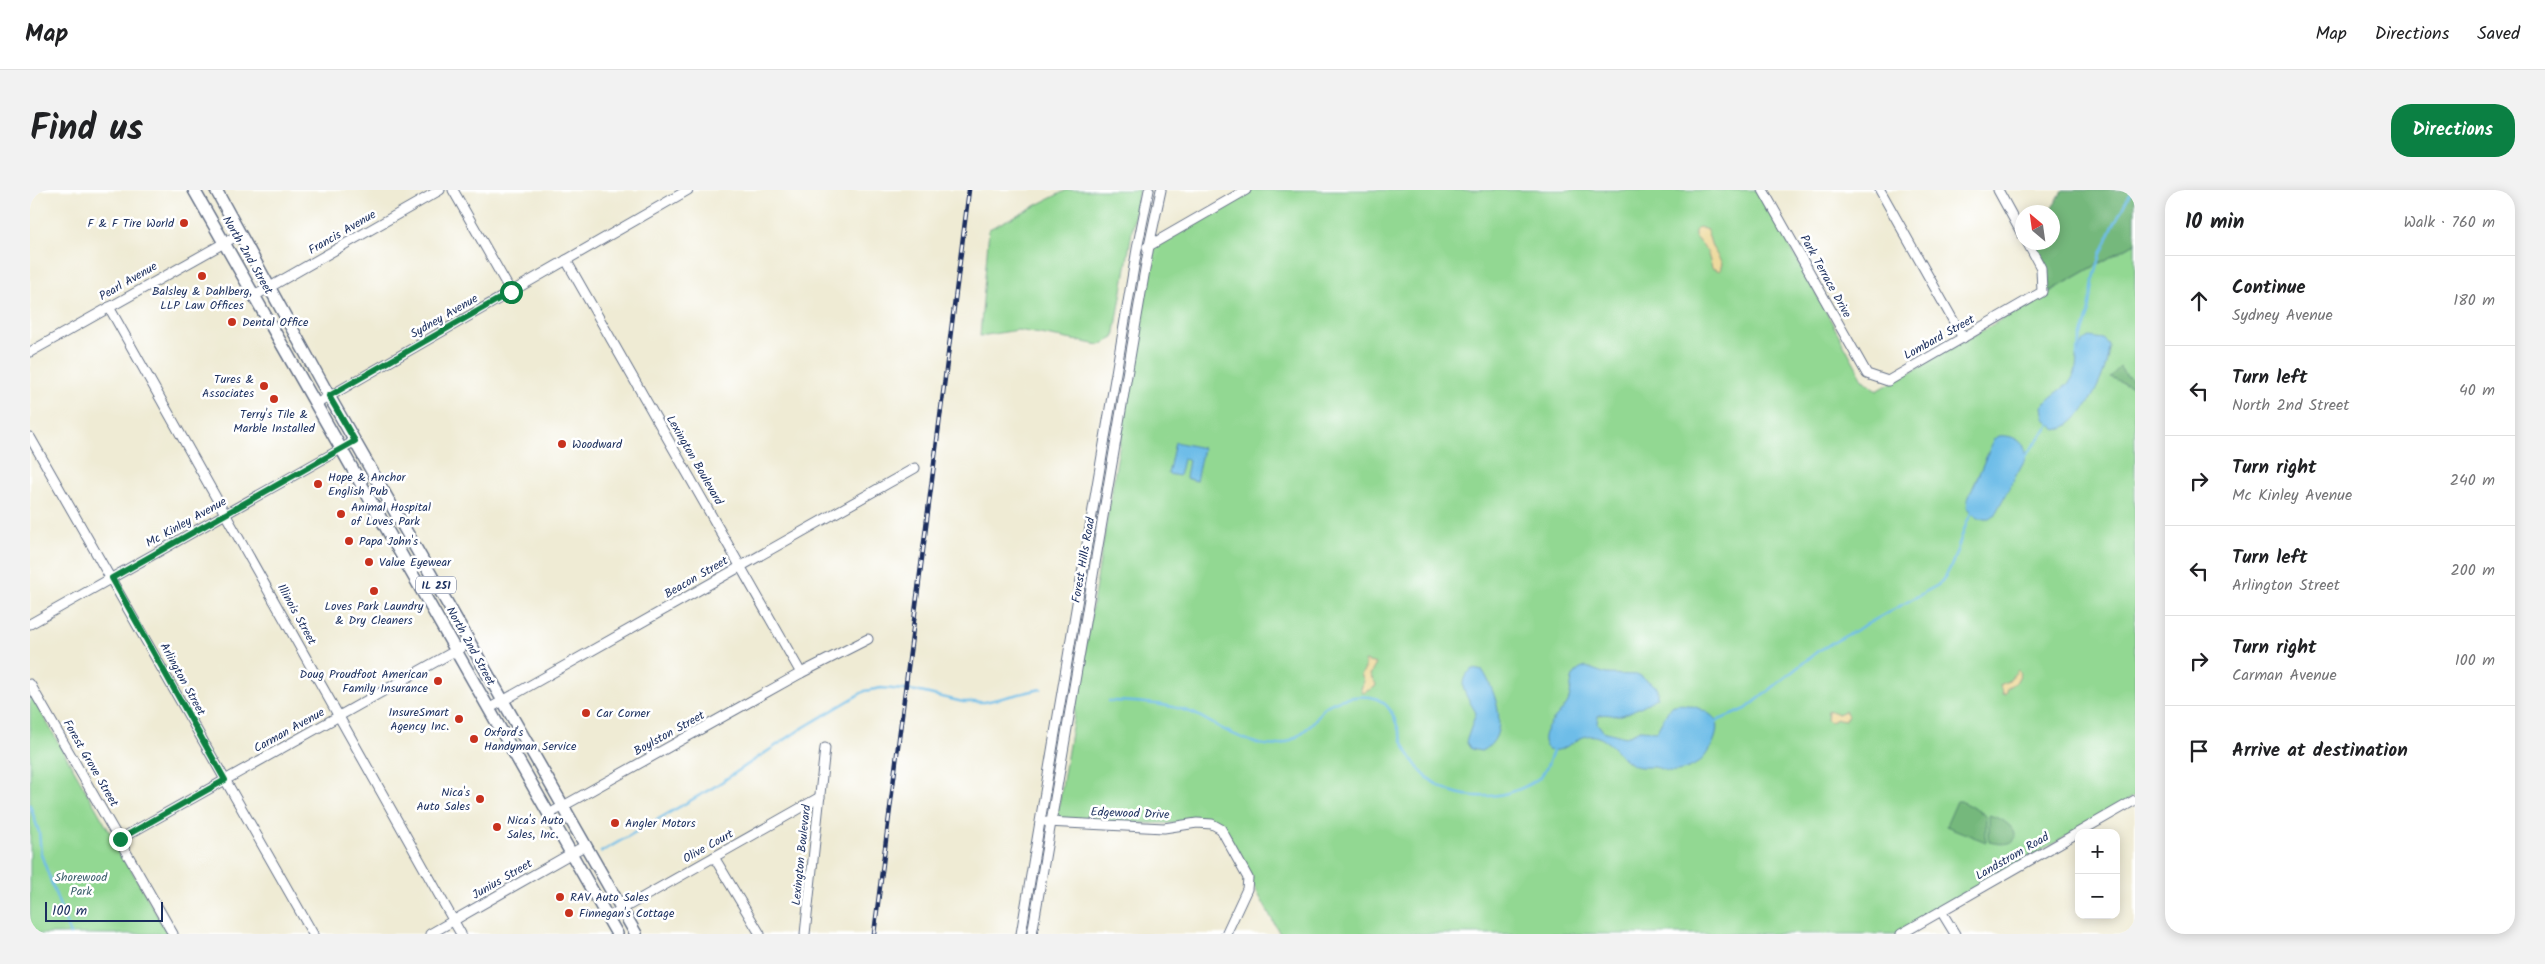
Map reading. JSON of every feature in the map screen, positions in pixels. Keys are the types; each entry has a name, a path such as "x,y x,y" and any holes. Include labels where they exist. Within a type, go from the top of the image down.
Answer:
{"main road":[{"name":"North 2nd Street","path":"194,190 256,295 617,934"},
{"name":"North 2nd Street","path":"216,190 329,396 636,934"}],"street":[{"name":"Francis Avenue","path":"256,295 440,190"},
{"path":"453,190 511,292"},
{"name":"Sydney Avenue","path":"316,404 688,190"},
{"name":"Forest Hills Road","path":"1021,934 1137,249 1150,190"},
{"name":"Forest Hills Road","path":"1032,934 1160,190"},
{"path":"1137,249 1149,246 1246,190"},
{"name":"Park Terrace Drive","path":"1764,190 1867,374"},
{"path":"1880,190 1963,338"},
{"path":"1998,190 2015,221"},
{"name":"Pearl Avenue","path":"30,352 240,234"},
{"name":"Lombard Street","path":"1867,374 1888,381 2042,292 2041,268 2031,250"},
{"name":"Lexington Boulevard","path":"566,260 742,566 801,673"},
{"name":"Illinois Street","path":"108,307 340,716 461,934"},
{"path":"1111,409 1122,409"},
{"name":"Arlington Street","path":"30,437 313,934"},
{"name":"Mc Kinley Avenue","path":"30,624 355,441"},
{"path":"1101,465 1112,467"},
{"name":"Beacon Street","path":"490,708 915,468"},
{"name":"Boylston Street","path":"549,814 801,673 868,639"},
{"name":"Carman Avenue","path":"120,839 469,643"},
{"name":"Forest Grove Street","path":"30,684 173,934"},
{"name":"Lexington Boulevard","path":"805,934 825,748"},
{"name":"Olive Court","path":"608,917 820,797"},
{"name":"Landstrom Road","path":"1901,934 2135,800"},
{"name":"Edgewood Drive","path":"1040,822 1164,828 1196,823 1212,824 1221,829 1248,878 1247,889 1226,934"},
{"name":"Junius Street","path":"430,934 586,846"},
{"path":"714,857 760,934"},
{"path":"1941,911 1955,934"}],"green space":[{"path":"1067,190 1139,190 1114,338 1100,345 1018,330 980,336 989,229"},
{"path":"1251,190 1759,190 1863,379 1877,391 2135,243 2135,796 2079,829 2075,829 2075,831 1899,934 1280,934 1220,824 1056,822 1153,246"},
{"path":"2064,190 2135,190 2135,243 2047,293 2046,271 2038,250 2060,250 2060,205 2054,205"},
{"path":"2120,367 2125,375 2135,381 2135,388 2110,377"},
{"name":"Shorewood Park","path":"30,693 168,934 30,934"},
{"path":"1957,801 1961,801 1986,815 1986,842 1946,826"},
{"path":"1989,815 2008,824 2015,835 2014,840 2010,843 2001,844 1989,842"}],"sand":[{"path":"1699,227 1707,230 1712,247 1722,263 1720,271 1712,268 1707,251 1695,237 1695,231"},
{"path":"1365,661 1376,664 1370,675 1376,684 1375,687 1363,693 1361,689 1364,681 1361,675 1365,669"},
{"path":"2018,670 2021,673 2017,681 2007,688 2005,694 2002,694 2000,685 2008,681"},
{"path":"1828,710 1838,714 1845,711 1849,717 1845,720 1838,719 1830,722 1827,720"}],"water":[{"path":"2090,337 2102,339 2109,345 2105,368 2100,382 2085,408 2067,426 2057,430 2045,420 2043,406 2071,380 2076,370 2081,345"},
{"path":"1998,436 2010,437 2020,442 2025,448 2025,459 1995,514 1989,518 1977,518 1967,507 1968,499 1994,439"},
{"path":"1175,442 1203,448 1196,481 1186,478 1189,460 1183,459 1179,476 1168,474"},
{"path":"1586,667 1606,674 1639,675 1657,687 1657,697 1634,710 1622,715 1604,714 1598,716 1597,723 1603,731 1625,737 1640,730 1657,731 1670,707 1681,704 1688,705 1701,709 1716,720 1717,730 1711,748 1702,760 1693,766 1673,771 1631,764 1606,741 1595,736 1583,737 1561,749 1549,750 1544,737 1546,730 1569,699 1573,676 1580,669"},
{"path":"1473,669 1483,671 1488,680 1493,691 1498,714 1499,726 1496,736 1491,745 1481,751 1471,749 1466,742 1476,713 1464,691 1463,685 1467,674"}],"waterway":[{"path":"2078,356 2077,351 2089,313 2093,282 2101,254 2132,190"},
{"path":"2024,457 2052,423"},
{"path":"1714,722 1746,709 1818,651 1938,585 1950,569 1972,512"},
{"path":"601,852 714,787 801,729 865,691 881,688 916,691 963,702 985,702 1041,689"},
{"path":"1109,701 1156,704 1180,709 1191,712 1249,741 1278,745 1298,736 1328,705 1352,697 1370,697 1385,704 1390,710 1407,751 1424,774 1439,786 1467,795 1498,795 1527,786 1542,776 1554,748"},
{"path":"30,805 39,832 41,854 70,934"}],"railway":[{"path":"874,934 969,190"}],"place":[{"name":"F & F Tire World","path":"184,223"},
{"name":"Balsley & Dahlberg, LLP Law Offices","path":"202,276"},
{"name":"Dental Office","path":"232,322"},
{"name":"Tures & Associates","path":"264,386"},
{"name":"Terry's Tile & Marble Installed","path":"274,399"},
{"name":"Woodward","path":"562,444"},
{"name":"Hope & Anchor English Pub","path":"318,484"},
{"name":"Animal Hospital of Loves Park","path":"341,514"},
{"name":"Papa John's","path":"349,541"},
{"name":"Value Eyewear","path":"369,562"},
{"name":"Loves Park Laundry & Dry Cleaners","path":"374,591"},
{"name":"Doug Proudfoot American Family Insurance","path":"438,681"},
{"name":"Car Corner","path":"586,713"},
{"name":"InsureSmart Agency Inc.","path":"459,719"},
{"name":"Oxford's Handyman Service","path":"474,739"},
{"name":"Nica's Auto Sales","path":"480,799"},
{"name":"Angler Motors","path":"615,823"},
{"name":"Nica's Auto Sales, Inc.","path":"497,827"},
{"name":"RAV Auto Sales","path":"560,897"},
{"name":"Finnegan's Cottage","path":"569,913"}],"route":[{"path":"120,839 225,780 112,578 355,441 329,396 511,292"}]}
